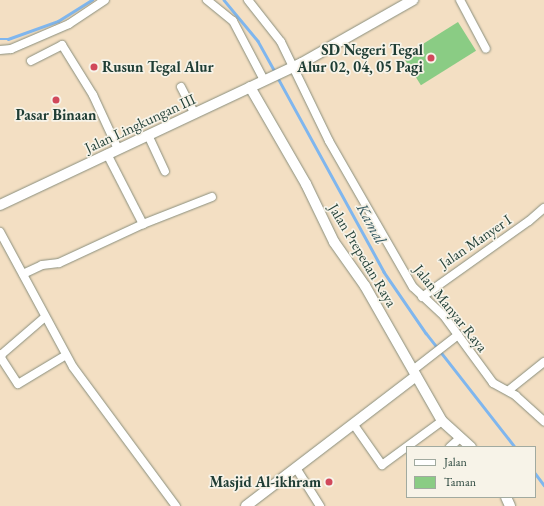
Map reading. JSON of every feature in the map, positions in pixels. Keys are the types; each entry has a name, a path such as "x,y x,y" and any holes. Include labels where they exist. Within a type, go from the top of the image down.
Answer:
{"street":[{"path":"0,50 11,49 69,24 105,0"},
{"path":"207,0 233,22 266,79"},
{"name":"Jalan Manyar Raya","path":"248,0 270,25 288,69 319,121 376,226 405,275 422,297 444,316 493,383 509,390 544,421"},
{"name":"Jalan Lingkungan III","path":"0,205 196,114 343,42 413,0"},
{"path":"460,0 486,49"},
{"path":"31,61 57,46 62,46 97,103 118,149"},
{"path":"181,87 196,114"},
{"name":"Jalan Prepedan Raya","path":"250,87 306,184 334,242 365,286 442,421 459,439 470,446"},
{"path":"148,135 165,171"},
{"path":"107,154 143,224"},
{"path":"23,274 42,265 59,263 143,224 212,197"},
{"name":"Jalan Manyer I","path":"422,297 529,221 544,208"},
{"path":"0,232 73,367 176,506"},
{"path":"46,317 2,354 2,358 18,384 66,355"},
{"path":"246,506 354,425 458,335"},
{"path":"509,390 544,362"},
{"path":"408,446 442,421"},
{"path":"354,425 382,465 406,447"},
{"path":"451,446 459,439"},
{"path":"296,468 320,506"}],"green space":[{"path":"458,22 476,51 421,85 403,56"}],"waterway":[{"name":"Kamal","path":"0,39 8,39 58,21 92,0"},
{"name":"Kamal","path":"224,0 258,41 276,74"},
{"name":"Kamal","path":"278,78 384,272 426,333 514,446"},
{"name":"Kamal","path":"536,474 544,485"}],"place":[{"name":"SD Negeri Tegal Alur 02, 04, 05 Pagi","path":"431,58"},
{"name":"Rusun Tegal Alur","path":"94,67"},
{"name":"Pasar Binaan","path":"56,100"},
{"name":"Masjid Al-ikhram","path":"329,482"}]}
